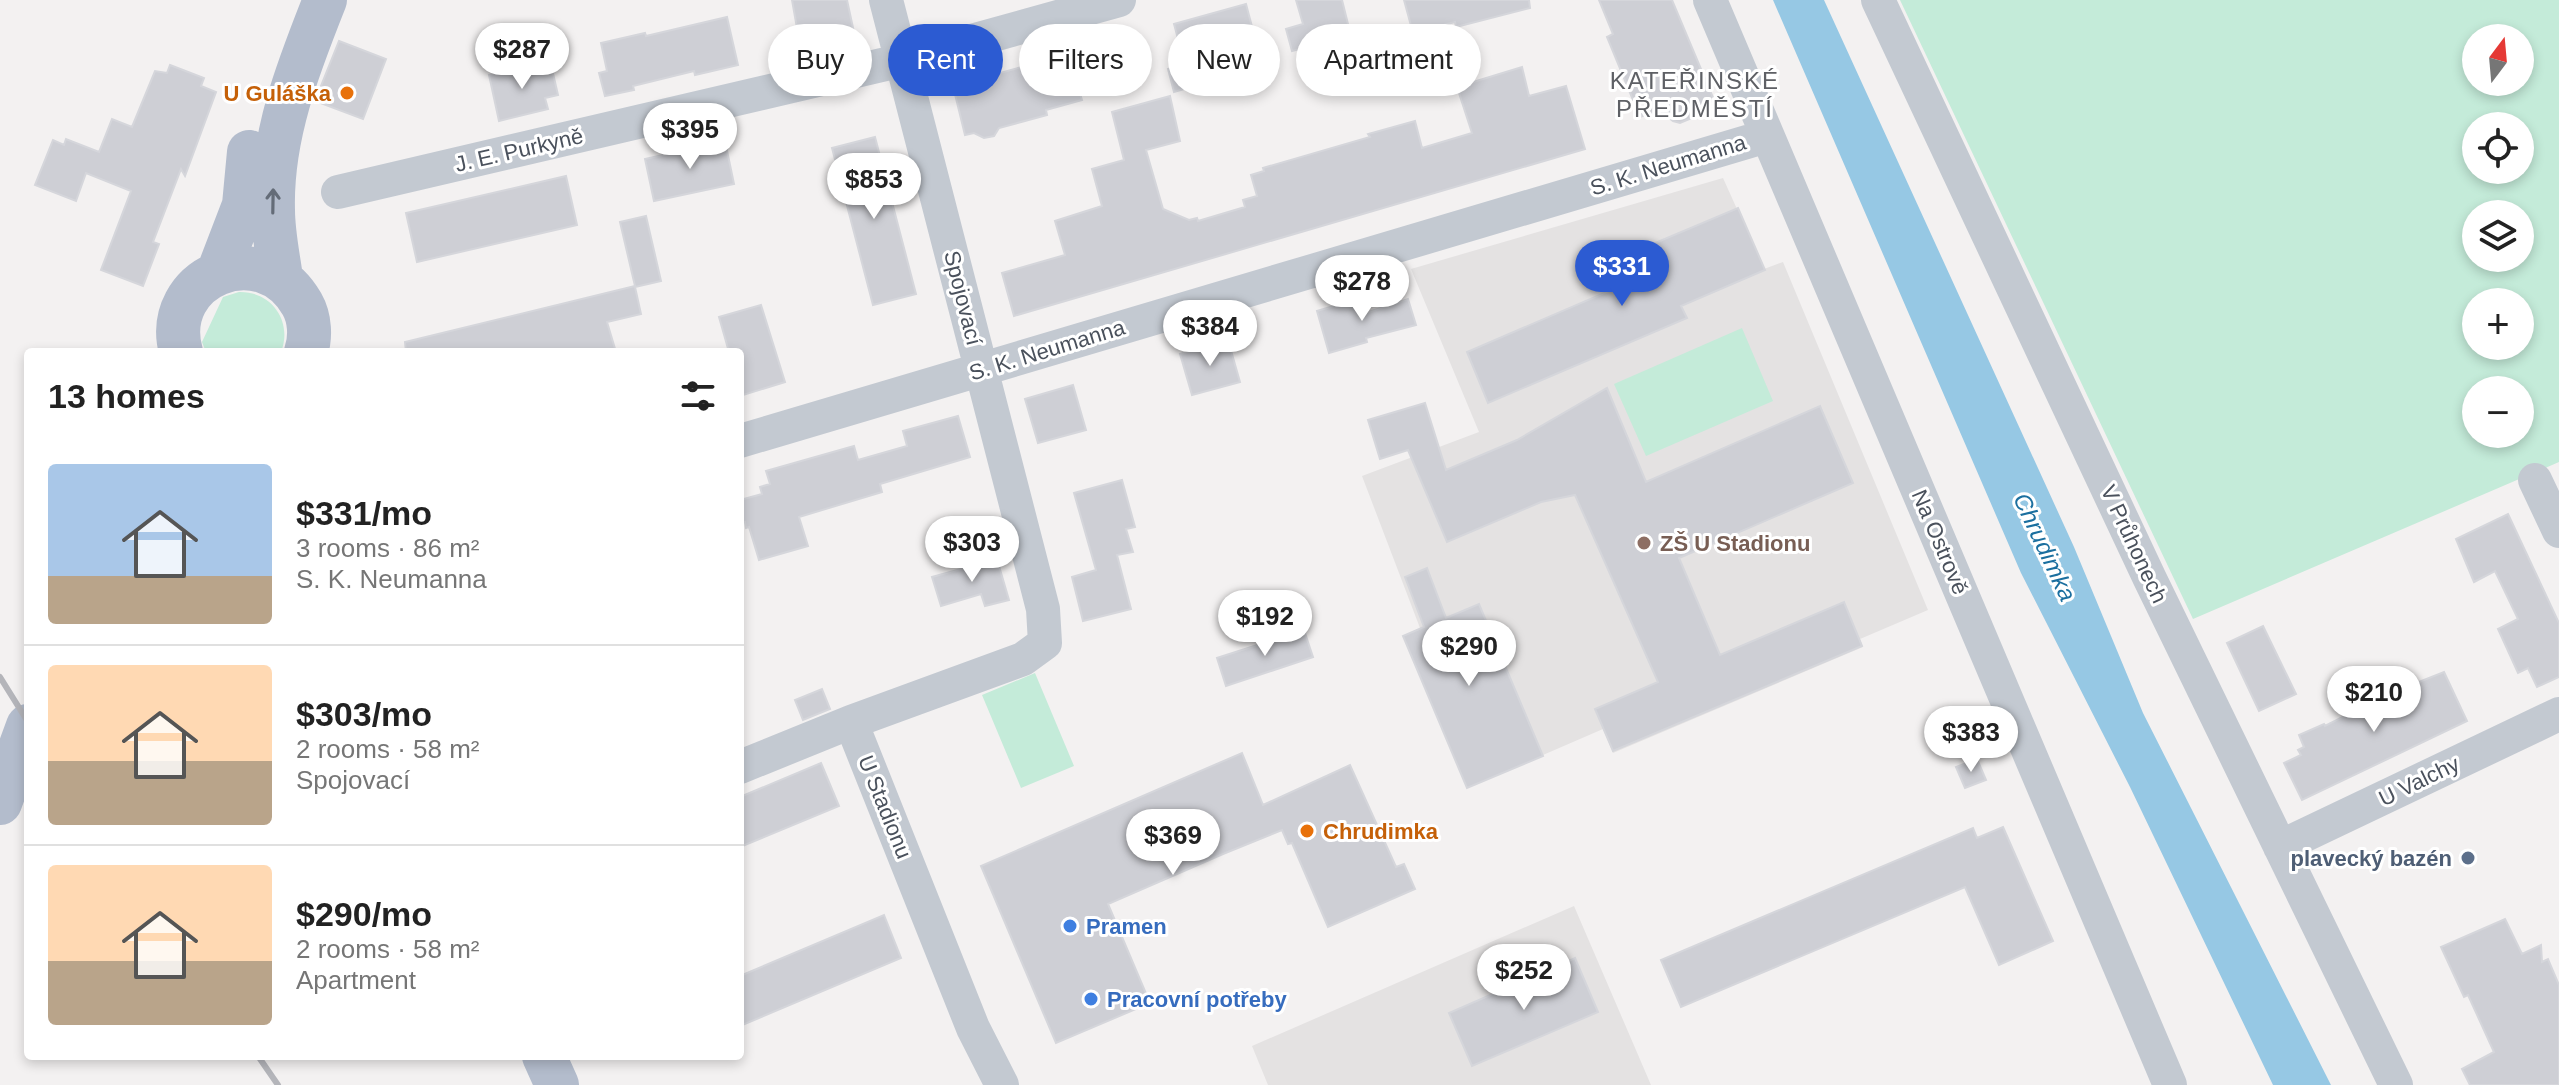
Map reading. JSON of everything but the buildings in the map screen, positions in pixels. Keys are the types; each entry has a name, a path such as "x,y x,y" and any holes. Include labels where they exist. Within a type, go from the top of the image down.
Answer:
{"main road":[{"path":"218,273 244,205 259,94 292,0"},
{"path":"281,278 273,210 277,157 293,82 325,0"},
{"path":"179,348 178,326 190,294 218,273 250,267 281,278 295,292 305,308 309,327 306,348"},
{"path":"1,796 24,736"},
{"path":"546,1060 557,1085"}],"street":[{"name":"Spojovací","path":"886,0 893,24"},
{"name":"J. E. Purkyně","path":"1003,32 1119,0"},
{"name":"Na Ostrově","path":"1710,0 2170,1085"},
{"name":"V Průhonech","path":"1878,0 2149,577 2396,1085"},
{"name":"J. E. Purkyně","path":"338,192 888,64"},
{"name":"Spojovací","path":"851,722 1023,659 1045,643 1043,609 912,96"},
{"name":"S. K. Neumanna","path":"744,440 1767,136"},
{"path":"2535,480 2559,531"},
{"name":"U Valchy","path":"2280,847 2559,714"},
{"path":"744,765 851,722"},
{"name":"U Stadionu","path":"851,722 973,1028 1002,1085"}],"shaded area":[{"name":"ZŠ U Stadionu","path":"1723,178 1764,269 1783,262 1928,610 1860,639 1863,647 1613,753 1603,729 1467,788 1403,636 1420,628 1362,476 1479,432 1411,269"},
{"path":"1574,906 1651,1085 1268,1085 1252,1046"}],"green space":[{"path":"1900,0 2559,0 2559,462 2193,619"},
{"path":"239,292 251,293 270,303 282,320 282,348 204,348 202,342 223,297"},
{"path":"1742,328 1773,401 1646,456 1614,384"},
{"path":"1035,673 1074,766 1021,788 982,695"}],"water":[{"path":"1773,0 1824,0 2074,547 2143,713 2331,1085 2273,1085 2130,787 2021,573"}],"railway":[{"path":"0,677 24,716"},
{"path":"261,1060 278,1085"}],"place":[{"name":"U Guláška","path":"347,93"},
{"name":"ZŠ U Stadionu","path":"1644,543"},
{"name":"Chrudimka","path":"1307,831"},
{"name":"plavecký bazén","path":"2468,858"},
{"name":"Pramen","path":"1070,926"},
{"name":"Pracovní potřeby","path":"1091,999"}],"district":[{"name":"KATEŘINSKÉ PŘEDMĚSTÍ","path":"1695,94"}]}
